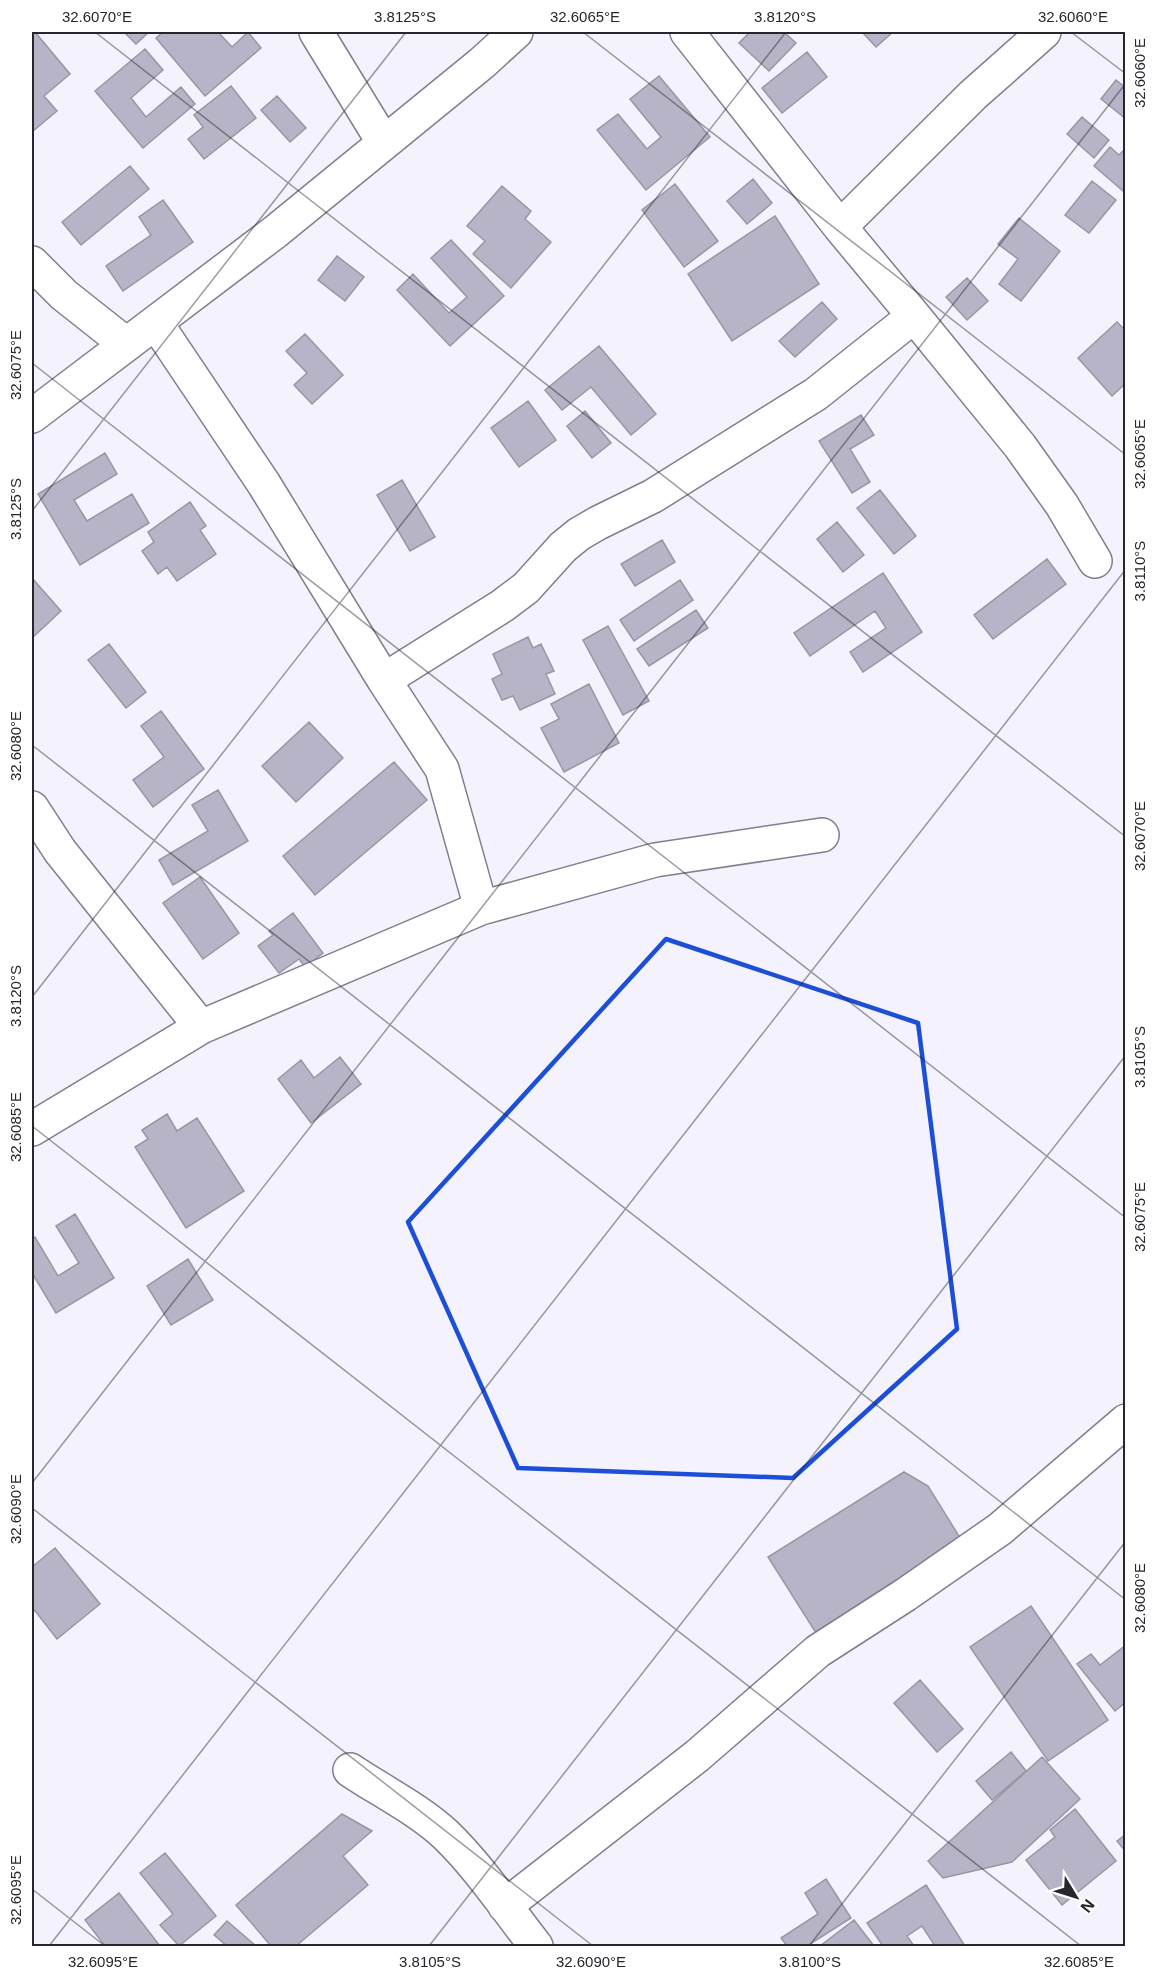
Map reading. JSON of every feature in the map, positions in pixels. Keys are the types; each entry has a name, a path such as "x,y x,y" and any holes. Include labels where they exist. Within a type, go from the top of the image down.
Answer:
{"street":[{"path":"316,32 384,143"},
{"path":"32,416 275,232 482,63 516,32"},
{"path":"687,32 840,227 1020,446 1062,505 1095,561"},
{"path":"840,227 973,95 1044,32"},
{"path":"32,263 64,295 126,344"},
{"path":"384,680 502,606 526,588 563,547 579,534 653,496 816,394 914,315"},
{"path":"156,323 264,484 384,680 442,769 481,908"},
{"path":"32,808 60,851 201,1027"},
{"path":"32,1129 201,1027 481,908 655,860 822,835"},
{"path":"505,1906 697,1756 818,1651 905,1595 999,1529 1125,1420"},
{"path":"350,1770 424,1818 444,1834 466,1857 536,1947"}],"highlighted area":[{"path":"666,939 918,1023 957,1329 793,1478 518,1468 408,1222"}],"building":[{"path":"32,32 35,32 70,74 44,96 57,111 32,132"},
{"path":"124,32 149,32 136,44"},
{"path":"163,32 218,32 232,47 248,32 261,48 205,96 156,38"},
{"path":"750,32 784,32 796,43 769,71 739,43"},
{"path":"862,32 893,32 876,47"},
{"path":"145,49 163,70 131,98 146,117 181,87 195,104 143,148 95,91"},
{"path":"807,52 827,77 782,113 762,88"},
{"path":"659,76 710,137 646,190 597,130 618,114 647,149 661,137 630,99"},
{"path":"1116,80 1126,88 1126,119 1101,99"},
{"path":"231,86 256,118 204,159 188,139 203,127 194,115"},
{"path":"277,96 306,128 290,142 261,110"},
{"path":"1082,117 1109,140 1094,158 1067,134"},
{"path":"1110,147 1119,155 1126,148 1126,188 1123,191 1094,166"},
{"path":"130,166 149,189 81,245 62,222"},
{"path":"753,179 772,203 747,224 727,201"},
{"path":"1092,181 1116,200 1089,233 1065,215"},
{"path":"675,184 718,241 684,267 642,210"},
{"path":"502,186 531,211 525,219 551,242 511,288 473,254 485,241 467,226"},
{"path":"163,200 193,242 123,291 106,266 151,235 139,217"},
{"path":"775,216 819,284 732,341 688,274"},
{"path":"1019,218 1060,251 1021,301 999,284 1018,259 998,244"},
{"path":"451,240 504,296 450,346 397,290 413,274 449,313 467,297 431,258"},
{"path":"337,256 364,277 345,301 318,280"},
{"path":"967,278 988,301 967,320 946,297"},
{"path":"822,302 837,319 795,357 779,341"},
{"path":"1117,322 1126,331 1126,383 1112,396 1078,358"},
{"path":"305,334 343,375 312,404 294,385 307,373 286,351"},
{"path":"599,346 656,414 631,435 591,387 562,410 545,390"},
{"path":"528,401 556,440 519,467 491,428"},
{"path":"585,411 611,443 592,458 567,426"},
{"path":"861,415 874,435 850,449 870,482 852,493 819,441"},
{"path":"105,453 117,474 74,500 87,521 132,494 149,523 80,565 38,494"},
{"path":"402,480 435,537 410,551 377,495"},
{"path":"880,490 916,536 894,554 857,508"},
{"path":"190,502 206,526 200,530 216,554 177,581 167,567 158,574 142,551 154,542 148,532"},
{"path":"837,522 864,555 843,572 817,539"},
{"path":"662,540 675,562 635,586 621,564"},
{"path":"1047,559 1066,584 993,639 974,615"},
{"path":"883,573 922,632 863,672 850,652 886,628 875,611 810,656 794,633"},
{"path":"32,578 61,611 32,638"},
{"path":"680,580 693,600 634,641 620,620"},
{"path":"696,610 708,628 649,666 637,649"},
{"path":"608,626 649,701 623,715 583,640"},
{"path":"528,637 533,648 541,644 554,671 546,674 555,694 520,710 513,696 502,700 492,679 502,674 493,654"},
{"path":"109,644 146,692 126,708 88,660"},
{"path":"589,684 619,743 564,772 541,728 559,719 551,704"},
{"path":"161,711 204,769 153,807 133,780 164,757 141,726"},
{"path":"309,722 343,758 296,802 262,766"},
{"path":"394,762 427,800 315,895 283,856"},
{"path":"218,790 248,841 173,885 159,860 208,831 192,805"},
{"path":"200,877 239,933 203,959 163,903"},
{"path":"293,913 323,953 305,967 299,959 279,973 258,946 273,935 269,931"},
{"path":"340,1057 361,1084 311,1123 278,1079 301,1060 314,1078"},
{"path":"167,1114 177,1131 197,1118 244,1191 186,1228 135,1147 148,1139 142,1130"},
{"path":"75,1214 114,1278 56,1313 32,1273 32,1239 35,1237 58,1276 79,1263 56,1226"},
{"path":"188,1259 213,1300 171,1325 147,1286"},
{"path":"904,1472 928,1486 962,1541 816,1633 768,1557"},
{"path":"55,1548 100,1604 57,1639 32,1607 32,1567"},
{"path":"1031,1606 1108,1720 1048,1761 970,1647"},
{"path":"1126,1645 1126,1702 1115,1711 1077,1664 1091,1654 1100,1665"},
{"path":"920,1680 963,1729 937,1752 894,1703"},
{"path":"1011,1752 1026,1771 992,1800 976,1781"},
{"path":"1042,1757 1080,1799 1012,1862 943,1878 928,1861"},
{"path":"1075,1809 1116,1861 1062,1905 1026,1860 1055,1837 1050,1830"},
{"path":"342,1814 372,1831 343,1856 368,1885 296,1946 271,1946 236,1905"},
{"path":"1126,1834 1126,1852 1117,1841"},
{"path":"165,1853 216,1916 179,1946 160,1925 173,1914 140,1873"},
{"path":"826,1879 851,1918 807,1946 787,1946 781,1938 818,1914 805,1893"},
{"path":"926,1885 965,1946 935,1946 922,1926 907,1936 914,1946 883,1946 867,1923"},
{"path":"119,1893 160,1946 105,1946 85,1920"},
{"path":"854,1920 874,1946 820,1946"},
{"path":"227,1921 256,1946 227,1946 214,1935"}]}
